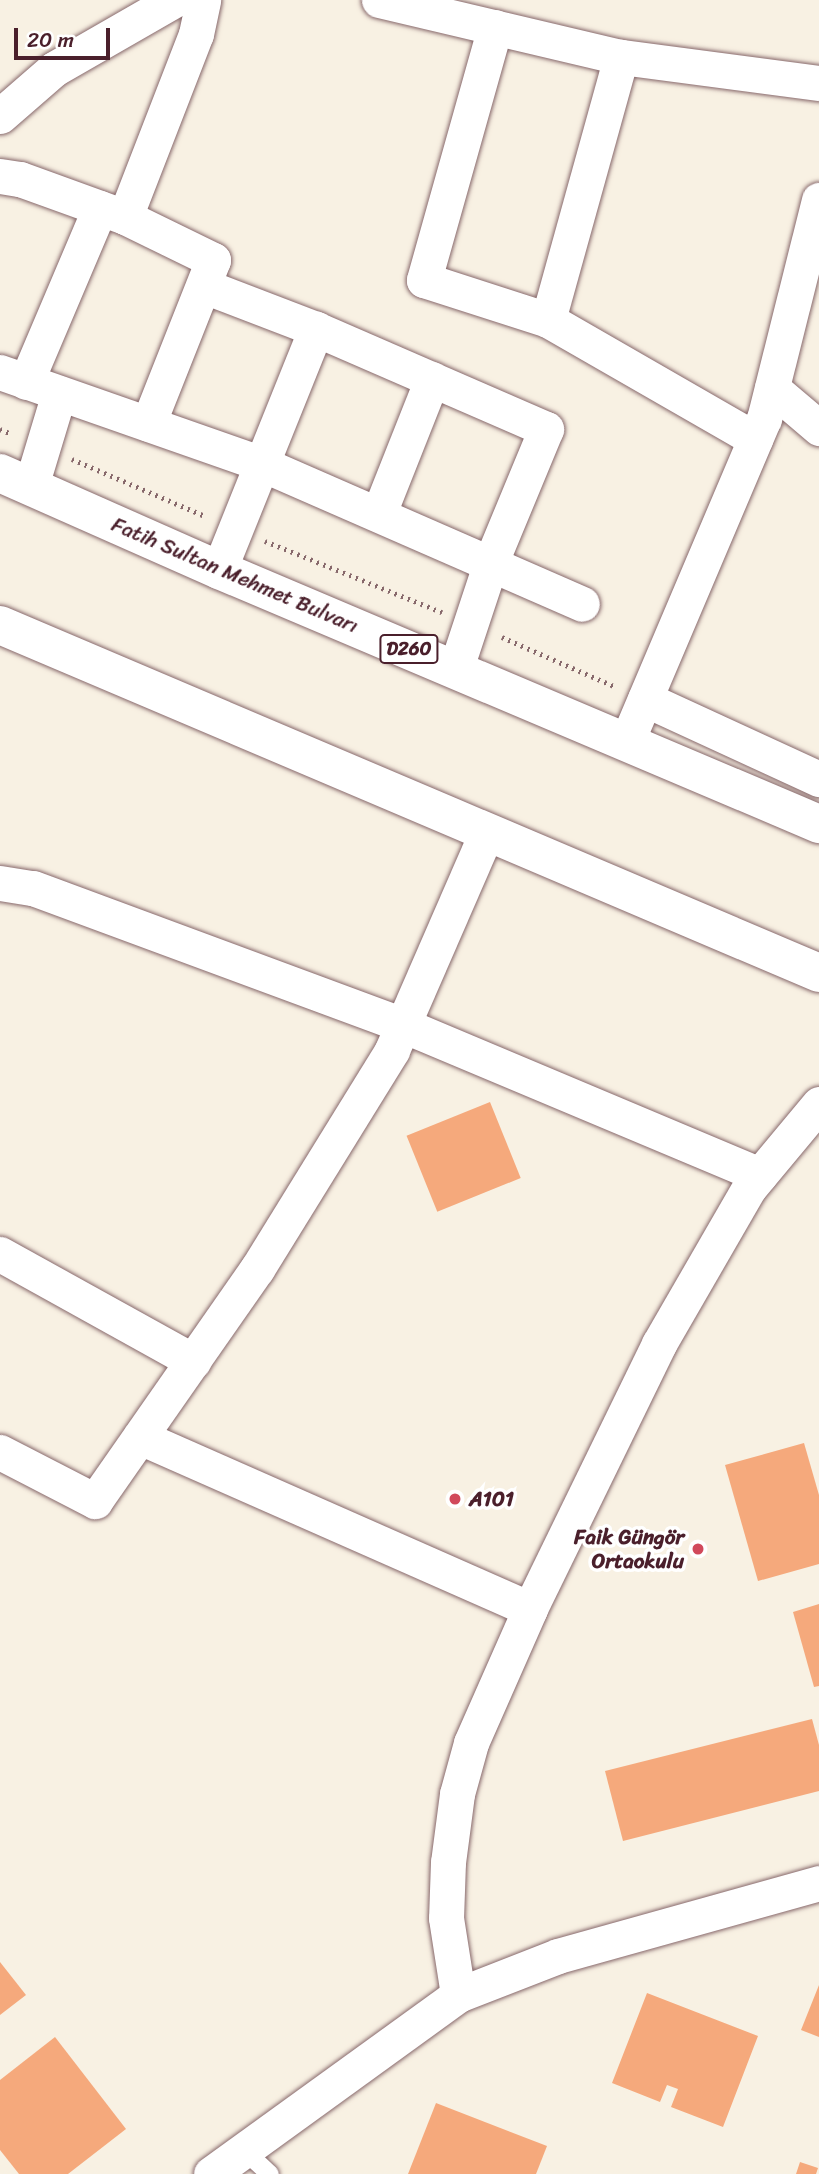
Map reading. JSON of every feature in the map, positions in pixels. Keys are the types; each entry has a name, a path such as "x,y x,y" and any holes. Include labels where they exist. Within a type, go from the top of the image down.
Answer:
{"highway":[{"name":"Fatih Sultan Mehmet Bulvarı","path":"15,479 219,570 456,668 819,824"},
{"path":"0,625 819,973"}],"street":[{"path":"0,117 54,69 174,0"},
{"path":"203,0 196,34 112,213 13,377 262,464 582,604"},
{"path":"379,0 621,57 819,83"},
{"path":"495,27 424,280 548,320 755,439"},
{"path":"548,320 621,57"},
{"path":"0,176 20,179 112,213 214,260 148,424"},
{"path":"627,741 755,439 772,388 819,200"},
{"path":"204,286 316,329 546,429 491,562 456,668"},
{"path":"219,570 316,329"},
{"path":"379,513 432,379"},
{"path":"772,388 819,428"},
{"path":"15,479 43,447 59,393"},
{"path":"645,699 819,779"},
{"path":"0,1452 95,1502 257,1269 391,1050 487,832"},
{"path":"0,883 33,888 403,1025 760,1175"},
{"path":"458,1995 446,1917 448,1862 457,1794 471,1743 530,1609 659,1344 749,1188 819,1104"},
{"path":"0,1254 193,1361"},
{"path":"140,1437 530,1609"},
{"path":"211,2174 257,2163 458,1995 558,1956 819,1883"}],"path":[{"path":"0,429 645,699"}],"building":[{"path":"490,1102 521,1178 437,1212 407,1136"},
{"path":"804,1443 819,1495 819,1564 758,1581 725,1465"},
{"path":"819,1604 819,1686 814,1687 793,1612"},
{"path":"812,1719 819,1745 819,1791 623,1841 605,1771"},
{"path":"0,1962 26,1995 0,2015"},
{"path":"819,1985 819,2037 801,2030"},
{"path":"647,1993 758,2036 723,2127 671,2107 678,2089 667,2085 660,2102 612,2083"},
{"path":"55,2037 126,2129 68,2174 19,2174 0,2150 0,2080"},
{"path":"436,2103 547,2146 536,2174 408,2174"},
{"path":"800,2162 818,2168 816,2174 796,2174"}],"place":[{"name":"A101","path":"455,1499"},
{"name":"Faik Güngör Ortaokulu","path":"698,1549"}]}
